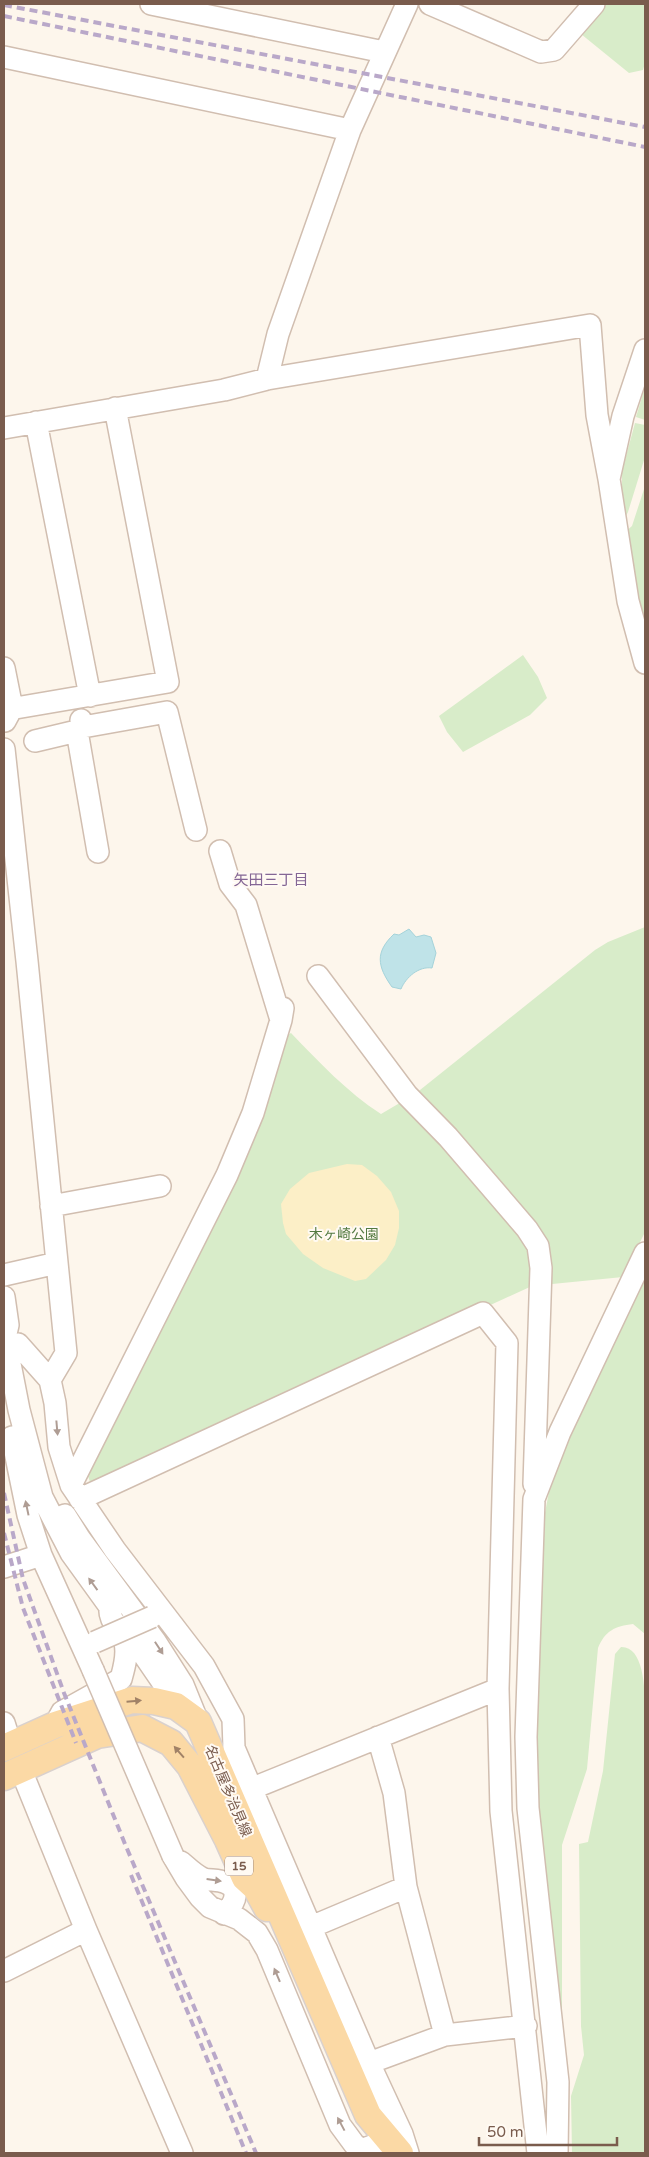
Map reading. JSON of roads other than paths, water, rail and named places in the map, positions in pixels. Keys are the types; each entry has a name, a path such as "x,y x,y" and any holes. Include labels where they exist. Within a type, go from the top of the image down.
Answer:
{"main road":[{"path":"6,1739 132,1700 154,1701 176,1706 190,1717"},
{"name":"名古屋多治見線","path":"190,1717 368,2115 400,2153"},
{"name":"名古屋多治見線","path":"12,1774 97,1734 142,1728 171,1743 190,1766 245,1878 256,1888 268,1910 341,2080 358,2116 378,2149"}],"street":[{"path":"151,4 384,52"},
{"path":"267,379 278,334 350,130 407,4"},
{"path":"430,4 541,52 554,50 594,4"},
{"path":"4,56 350,130"},
{"path":"4,428 224,390 267,379 590,325 596,416 609,479 628,601 645,663"},
{"path":"609,479 623,416 645,350"},
{"path":"4,668 6,714 83,697 168,682 115,408"},
{"path":"36,422 83,697 80,729 98,852"},
{"path":"35,741 80,729 167,712 196,830"},
{"path":"4,749 66,1353 50,1380"},
{"path":"76,1492 227,1175 253,1113 282,1014 246,905 230,884 220,851"},
{"path":"318,976 407,1095 454,1144 527,1229 538,1246 541,1268 526,1737 528,1808 558,2082 557,2153"},
{"path":"51,1206 160,1186"},
{"path":"534,1498 560,1432 645,1253"},
{"path":"4,1275 57,1263"},
{"path":"4,1297 8,1325 5,1338 14,1353 36,1439 50,1483 80,1539 155,1641 183,1685 196,1737 256,1888"},
{"path":"76,1492 483,1313 507,1343 498,1689 501,1811 526,2026 538,2153"},
{"path":"14,1353 50,1380 55,1402 59,1448 76,1492 157,1615 204,1666 233,1719 234,1748 253,1788 369,2063 402,2134 408,2153"},
{"path":"4,1384 7,1366 14,1353"},
{"path":"14,1353 19,1410 42,1498 71,1553 190,1717"},
{"path":"4,1397 28,1515 41,1555 89,1644 93,1670 173,1856 200,1897 210,1906 224,1914 239,1918 257,1933 267,1950 340,2125 354,2144 361,2150 378,2149"},
{"path":"4,1567 41,1555"},
{"path":"55,1725 62,1712 121,1679 126,1661 124,1643 109,1614 110,1607"},
{"path":"89,1644 157,1615"},
{"path":"253,1788 498,1689"},
{"path":"378,1736 394,1793 406,1887 445,2035"},
{"path":"12,1774 86,1930 182,2153"},
{"path":"173,1856 203,1878 223,1881 232,1887 235,1894 235,1902 224,1914"},
{"path":"311,1927 406,1887"},
{"path":"4,1971 86,1930"},
{"path":"369,2063 445,2035 526,2026"}],"water":[{"path":"409,929 416,937 424,935 431,937 436,953 432,968 422,969 414,973 406,980 401,989 392,987 383,972 380,959 384,947 394,934 399,935"}],"railway":[{"path":"4,5 645,127"},
{"path":"4,16 645,147"},
{"path":"4,1493 23,1579 64,1693 125,1844 256,2153"},
{"path":"4,1533 23,1608 76,1743"},
{"path":"131,1875 246,2153"}],"district":[{"name":"矢田三丁目","path":"271,880"}],"park label":[{"name":"木ヶ崎公園","path":"344,1234"}]}
